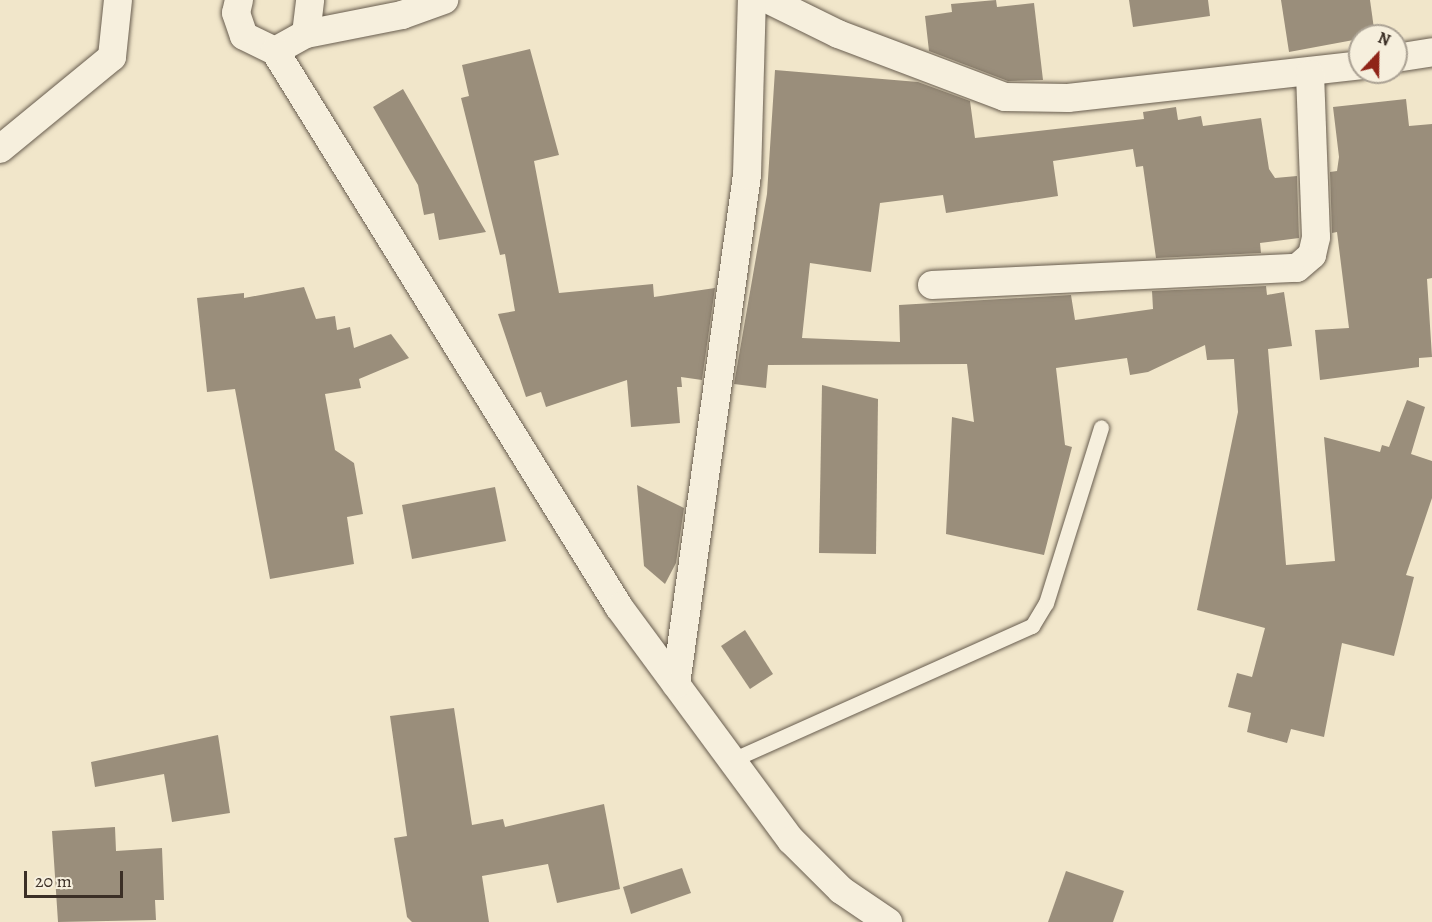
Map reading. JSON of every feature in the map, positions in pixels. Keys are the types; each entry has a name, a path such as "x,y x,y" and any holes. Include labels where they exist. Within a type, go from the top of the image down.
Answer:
{"street":[{"path":"0,149 112,57 118,0"},
{"path":"306,34 309,0"},
{"path":"275,51 306,34 402,15 444,0"},
{"path":"676,684 747,175 752,0"},
{"path":"769,0 838,34 1005,97 1068,98 1310,74 1348,67"},
{"path":"238,1 244,36 275,51 619,607 791,840 841,891 877,920"},
{"path":"1408,56 1432,52"},
{"path":"932,285 1297,268 1312,255 1316,237 1310,74"}],"lane":[{"path":"732,760 1032,626 1046,603 1101,427"}],"building":[{"path":"996,0 997,7 1034,3 1043,80 1008,81 929,51 925,16 952,12 951,4"},
{"path":"1129,0 1208,0 1210,16 1133,27"},
{"path":"1281,0 1370,0 1373,24 1348,24 1348,41 1289,52"},
{"path":"530,49 559,155 534,161 559,293 653,284 654,297 715,288 702,380 681,377 682,387 677,387 680,423 631,427 627,380 546,407 541,392 526,397 498,314 515,311 505,254 500,255 461,98 469,96 462,65"},
{"path":"775,70 918,82 970,101 975,138 1144,119 1143,112 1176,107 1178,120 1201,116 1203,126 1261,118 1269,169 1275,178 1297,176 1299,238 1260,243 1261,253 1156,258 1143,166 1136,167 1133,149 1053,161 1058,196 946,213 943,195 880,203 871,272 810,263 802,338 900,342 899,305 1071,295 1075,320 1153,309 1152,291 1266,286 1267,295 1284,292 1292,346 1268,349 1286,565 1335,561 1324,437 1380,452 1382,445 1389,447 1407,400 1425,407 1411,454 1432,461 1432,498 1406,575 1414,577 1394,656 1342,643 1324,737 1291,729 1287,743 1247,732 1251,713 1228,707 1237,673 1252,677 1265,628 1197,610 1238,412 1234,359 1207,360 1205,345 1148,372 1130,375 1127,358 1056,368 1065,445 1072,447 1044,555 946,534 952,417 974,422 967,364 768,365 766,388 734,384 767,194"},
{"path":"403,89 486,232 439,240 434,213 424,215 418,185 373,107"},
{"path":"1406,99 1409,126 1432,124 1432,278 1427,279 1432,357 1419,358 1419,367 1320,380 1315,330 1349,328 1337,232 1332,233 1330,172 1337,171 1339,157 1333,107"},
{"path":"304,287 316,319 335,316 337,330 350,327 354,348 391,334 409,358 359,379 361,388 325,394 335,450 354,463 363,514 347,517 354,564 270,579 235,389 207,392 197,298 244,293 244,298"},
{"path":"822,385 878,399 876,554 819,553"},
{"path":"637,485 684,508 676,563 665,584 644,566"},
{"path":"495,487 506,541 412,559 402,505"},
{"path":"745,630 773,674 750,689 721,646"},
{"path":"454,708 472,825 503,819 505,827 604,804 620,889 557,903 548,864 482,876 489,922 412,922 407,917 394,838 407,836 390,716"},
{"path":"218,735 230,813 172,822 164,774 95,787 91,762"},
{"path":"115,827 116,851 162,848 164,900 155,900 156,920 58,922 52,831"},
{"path":"682,868 691,893 631,914 623,887"},
{"path":"1066,871 1124,891 1113,922 1048,922"}]}
